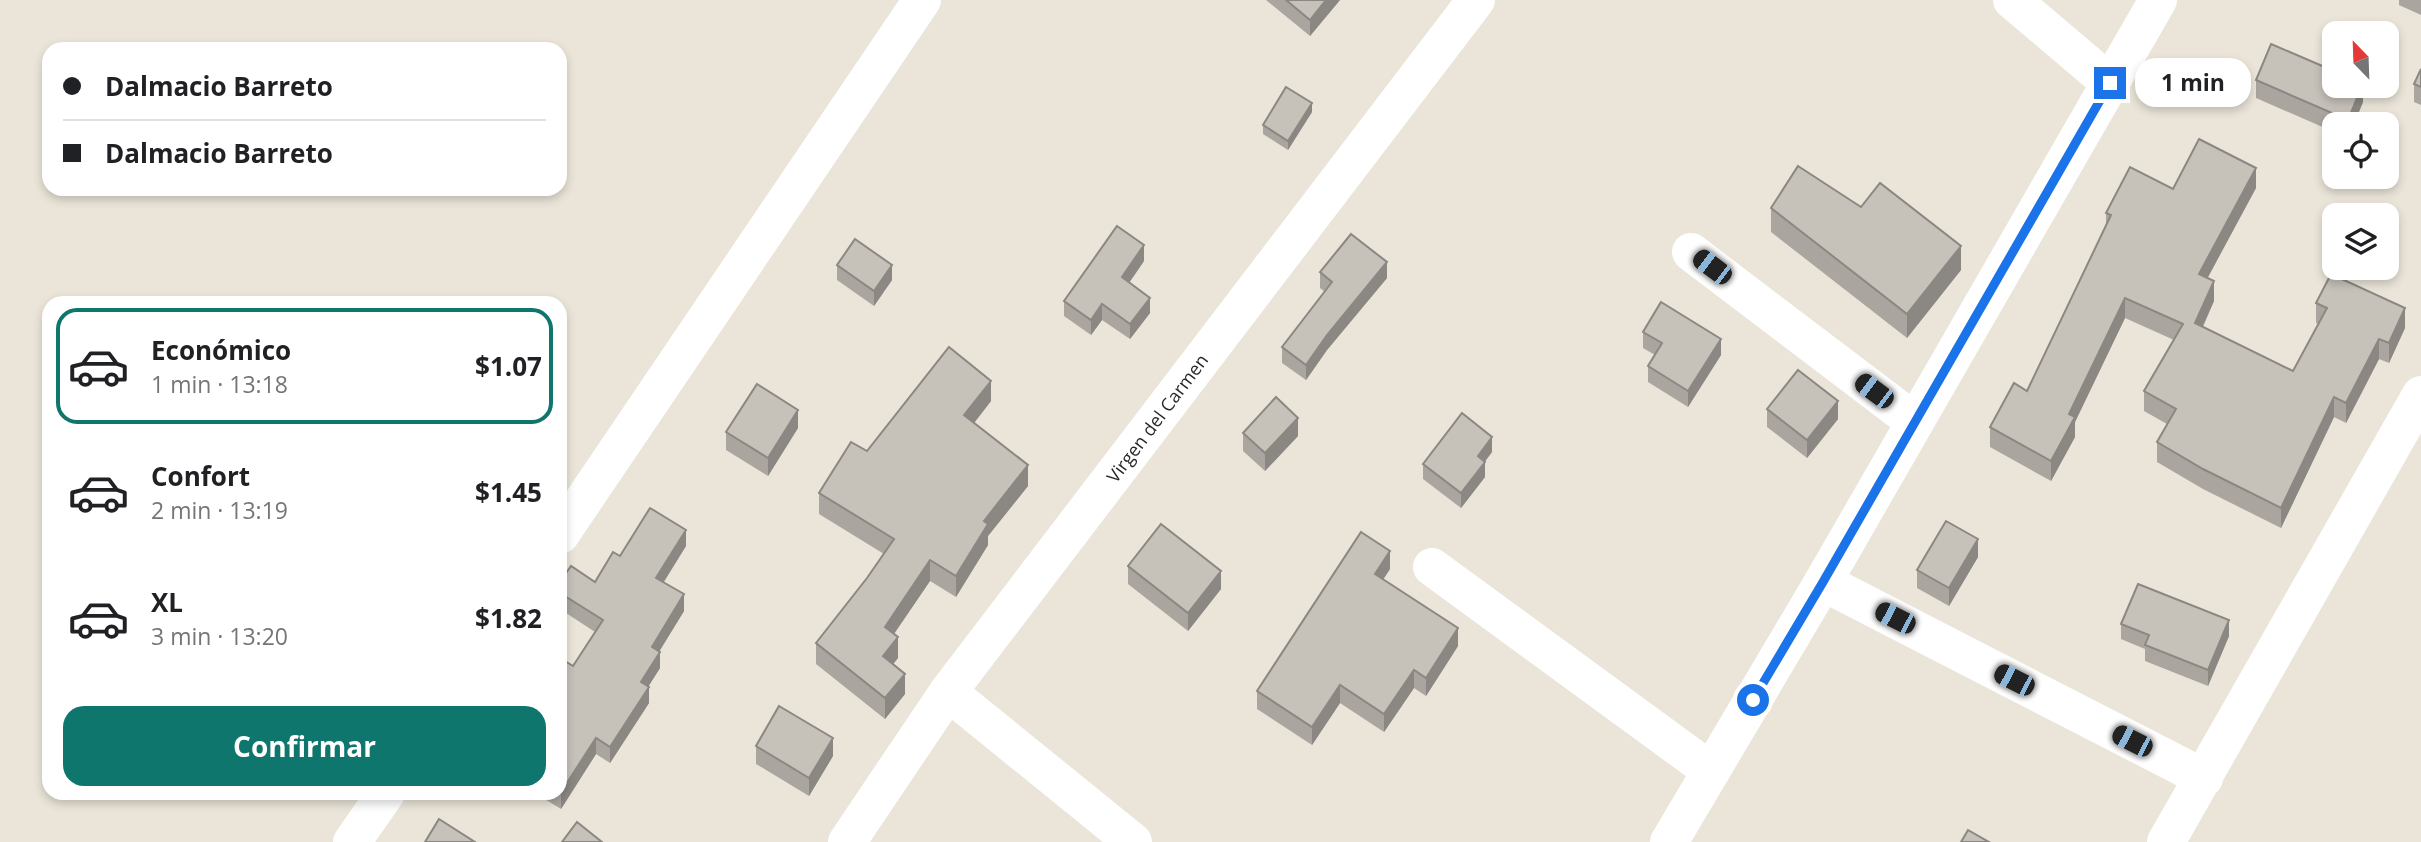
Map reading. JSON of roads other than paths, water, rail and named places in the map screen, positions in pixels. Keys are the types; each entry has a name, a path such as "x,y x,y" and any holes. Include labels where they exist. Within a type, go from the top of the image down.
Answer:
{"street":[{"path":"567,525 922,0"},
{"name":"Virgen del Carmen","path":"847,842 948,692 1476,0"},
{"path":"2012,0 2110,83"},
{"path":"1669,842 1823,582 2158,0"},
{"path":"1691,252 1915,422"},
{"path":"2166,842 2421,395"},
{"path":"1432,567 1711,771"},
{"path":"1823,582 2204,778"},
{"path":"948,692 1133,842"},
{"path":"352,842 381,800"}]}
